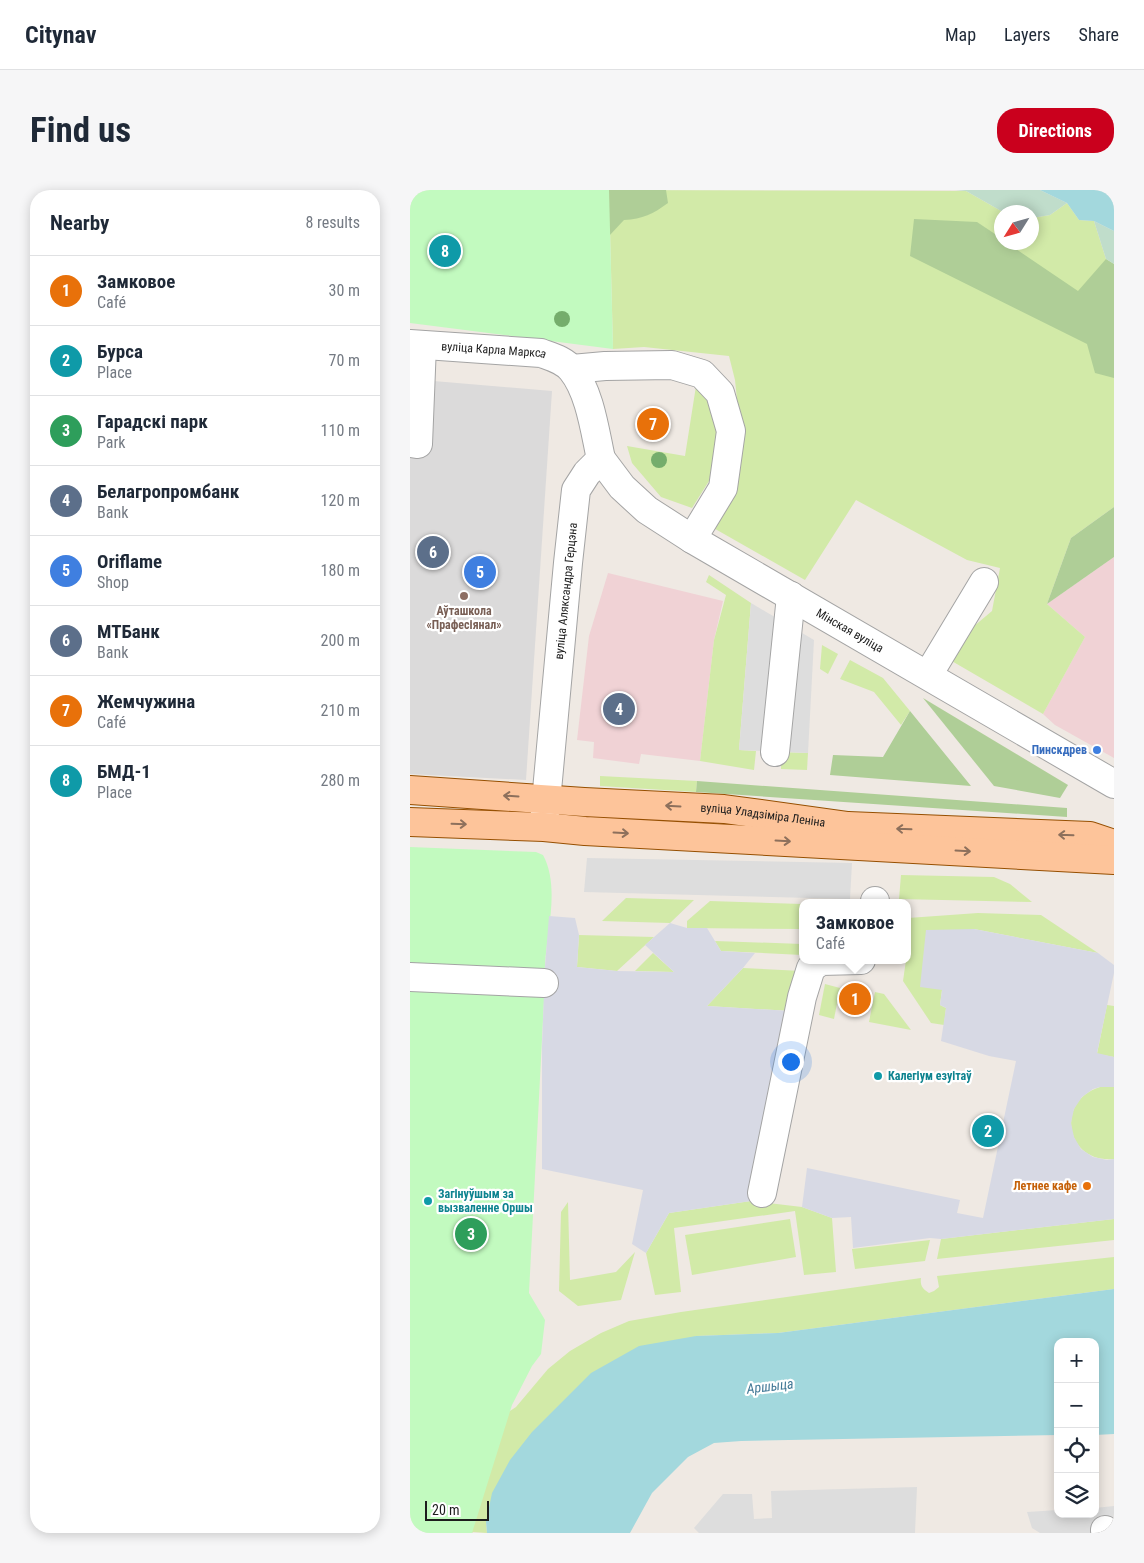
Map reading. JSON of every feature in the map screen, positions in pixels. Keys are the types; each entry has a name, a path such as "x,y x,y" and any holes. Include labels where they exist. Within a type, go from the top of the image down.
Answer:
{"main road":[{"name":"вуліца Уладзіміра Леніна","path":"410,790 724,809 848,826 1090,836 1114,844"},
{"name":"вуліца Уладзіміра Леніна","path":"410,822 544,827 585,831 1114,860"}],"street":[{"name":"вуліца Карла Маркса","path":"416,344 541,354 557,358 572,369"},
{"path":"410,443 418,444 416,344"},
{"path":"601,459 584,390 572,369 605,366 672,365 702,374 720,393 731,432 723,488 692,539"},
{"name":"Мінская вуліца","path":"601,459 622,487 646,510 692,539 1114,784"},
{"name":"вуліца Аляксандра Герцэна","path":"544,827 576,490 587,473 601,459"},
{"path":"928,675 984,582"},
{"path":"775,752 792,596"},
{"path":"762,1193 802,997 811,968 817,964"},
{"path":"410,977 544,983"}],"shaded area":[{"path":"410,379 552,391 526,780 410,774"},
{"path":"1114,557 1114,758 1055,725 1043,714 1085,637 1047,604"},
{"path":"608,573 723,601 714,640 700,761 641,754 639,764 593,758 594,742 577,740 589,636"},
{"path":"751,603 814,640 808,753 739,750"},
{"path":"587,858 852,863 850,899 584,892"},
{"path":"549,916 575,918 579,935 577,967 617,971 674,972 645,945 670,923 687,928 707,928 721,951 755,953 707,1006 791,1011 751,1201 669,1213 646,1253 632,1244 643,1190 542,1169 542,1047"},
{"path":"974,929 1098,953 1114,965 1114,973 1097,1053 1114,1057 1114,1087 1093,1089 1082,1097 1074,1109 1071,1123 1074,1137 1081,1149 1093,1157 1107,1160 1114,1159 1114,1219 853,1248 851,1217 832,1218 802,1207 807,1168 960,1200 957,1213 983,1218 1016,1061 989,1056 941,1041 946,1008 940,1005 942,990 920,987 926,930"},
{"path":"917,1487 915,1533 699,1533 694,1528 723,1494 752,1494 754,1519 772,1518 771,1491"},
{"path":"1114,1506 1114,1533 1040,1533 1032,1528 1027,1512 1054,1510 1054,1518 1099,1518 1099,1508"}],"green space":[{"path":"410,190 609,190 613,349 410,323"},
{"path":"551,190 666,190 668,203 648,215 624,220 609,236"},
{"path":"609,190 966,191 994,207 994,250 1039,250 1039,217 1050,215 1067,203 1079,220 1094,221 1106,259 1114,264 1114,507 1071,538 1047,604 1085,637 1043,714 950,660 961,637 992,611 1000,568 967,560 856,500 805,580 710,526 739,419 735,380 729,356 644,347 613,349"},
{"path":"955,190 1040,190 1067,203 1050,215 1039,217 1039,205 994,205 994,207 966,191"},
{"path":"914,219 977,222 994,233 994,250 1017,250 1078,291 1106,259 1114,264 1114,378 1095,373 1087,344 910,256"},
{"path":"1094,221 1114,231 1114,264 1106,259"},
{"path":"696,386 709,398 719,436 709,481 692,508 661,497 632,463 627,446 685,456"},
{"path":"1114,507 1114,557 1047,604 1071,538"},
{"path":"709,575 751,603 739,750 756,751 754,770 700,761 714,640 726,595 706,582"},
{"path":"822,645 838,654 828,674 820,669"},
{"path":"850,660 883,678 910,711 901,725 874,692 840,679"},
{"path":"923,698 1068,785 1060,798 994,786"},
{"path":"910,711 971,786 830,775 833,755 883,757"},
{"path":"781,752 808,753 807,770 781,769"},
{"path":"600,776 697,781 696,792 600,786"},
{"path":"697,781 1067,808 1067,817 696,792"},
{"path":"410,847 536,852 543,855 551,880 551,908 544,973 529,1293 545,1320 541,1354 532,1366 512,1405 472,1533 410,1533"},
{"path":"901,875 994,877 1010,884 1032,902 911,899 899,899"},
{"path":"626,898 694,900 670,923 602,921"},
{"path":"710,901 799,904 799,929 687,928 687,921"},
{"path":"978,913 1041,915 1098,953 974,929 942,990 940,1005 946,1008 944,1025 931,1023 903,981 905,964 911,964 911,918"},
{"path":"579,935 654,937 617,971 577,967"},
{"path":"715,941 799,944 799,955 721,951"},
{"path":"653,953 674,972 635,971"},
{"path":"743,968 802,971 791,1011 707,1006"},
{"path":"825,984 840,988 834,1019 819,1015"},
{"path":"875,992 884,994 911,1030 869,1022"},
{"path":"1107,1005 1114,1006 1114,1057 1097,1054"},
{"path":"1100,1087 1114,1087 1114,1159 1098,1158 1085,1152 1076,1142 1072,1130 1072,1117 1076,1105 1085,1094"},
{"path":"751,1201 802,1207 832,1218 836,1272 804,1275 795,1211 674,1228 681,1292 655,1295 646,1253 669,1213"},
{"path":"568,1202 570,1280 616,1272 635,1252 621,1300 578,1306 559,1291 561,1212"},
{"path":"790,1219 796,1257 692,1275 685,1235"},
{"path":"1114,1219 1114,1240 937,1259 941,1239"},
{"path":"930,1240 925,1261 855,1269 852,1249"},
{"path":"1114,1257 1114,1289 778,1333 696,1336 486,1522 487,1533 433,1533 499,1418 516,1407 548,1369 570,1351 601,1333 629,1321 921,1278 922,1287 929,1293 939,1287 937,1276"}],"water":[{"path":"1040,190 1114,190 1114,231 1094,221 1079,220 1067,203"},
{"name":"Аршыца","path":"1114,1289 1114,1434 1099,1435 1099,1338 1054,1338 1054,1435 714,1443 688,1457 652,1493 630,1533 487,1533 486,1522 492,1493 510,1460 532,1432 591,1373 639,1346 696,1336 778,1333"}],"place":[{"name":"БМД-1","path":"445,251"},
{"name":"Жемчужина","path":"653,424"},
{"name":"МТБанк","path":"433,552"},
{"name":"Oriflame","path":"480,572"},
{"name":"Аўташкола «Прафесіянал»","path":"464,596"},
{"name":"Белагропромбанк","path":"619,709"},
{"name":"Пинскдрев","path":"1097,750"},
{"name":"Замковое","path":"855,999"},
{"name":"Калегіум езуітаў","path":"878,1076"},
{"name":"Бурса","path":"988,1131"},
{"name":"Летнее кафе","path":"1087,1186"},
{"name":"Загінуўшым за вызваленне Оршы","path":"428,1201"},
{"name":"Гарадскі парк","path":"471,1234"}]}
